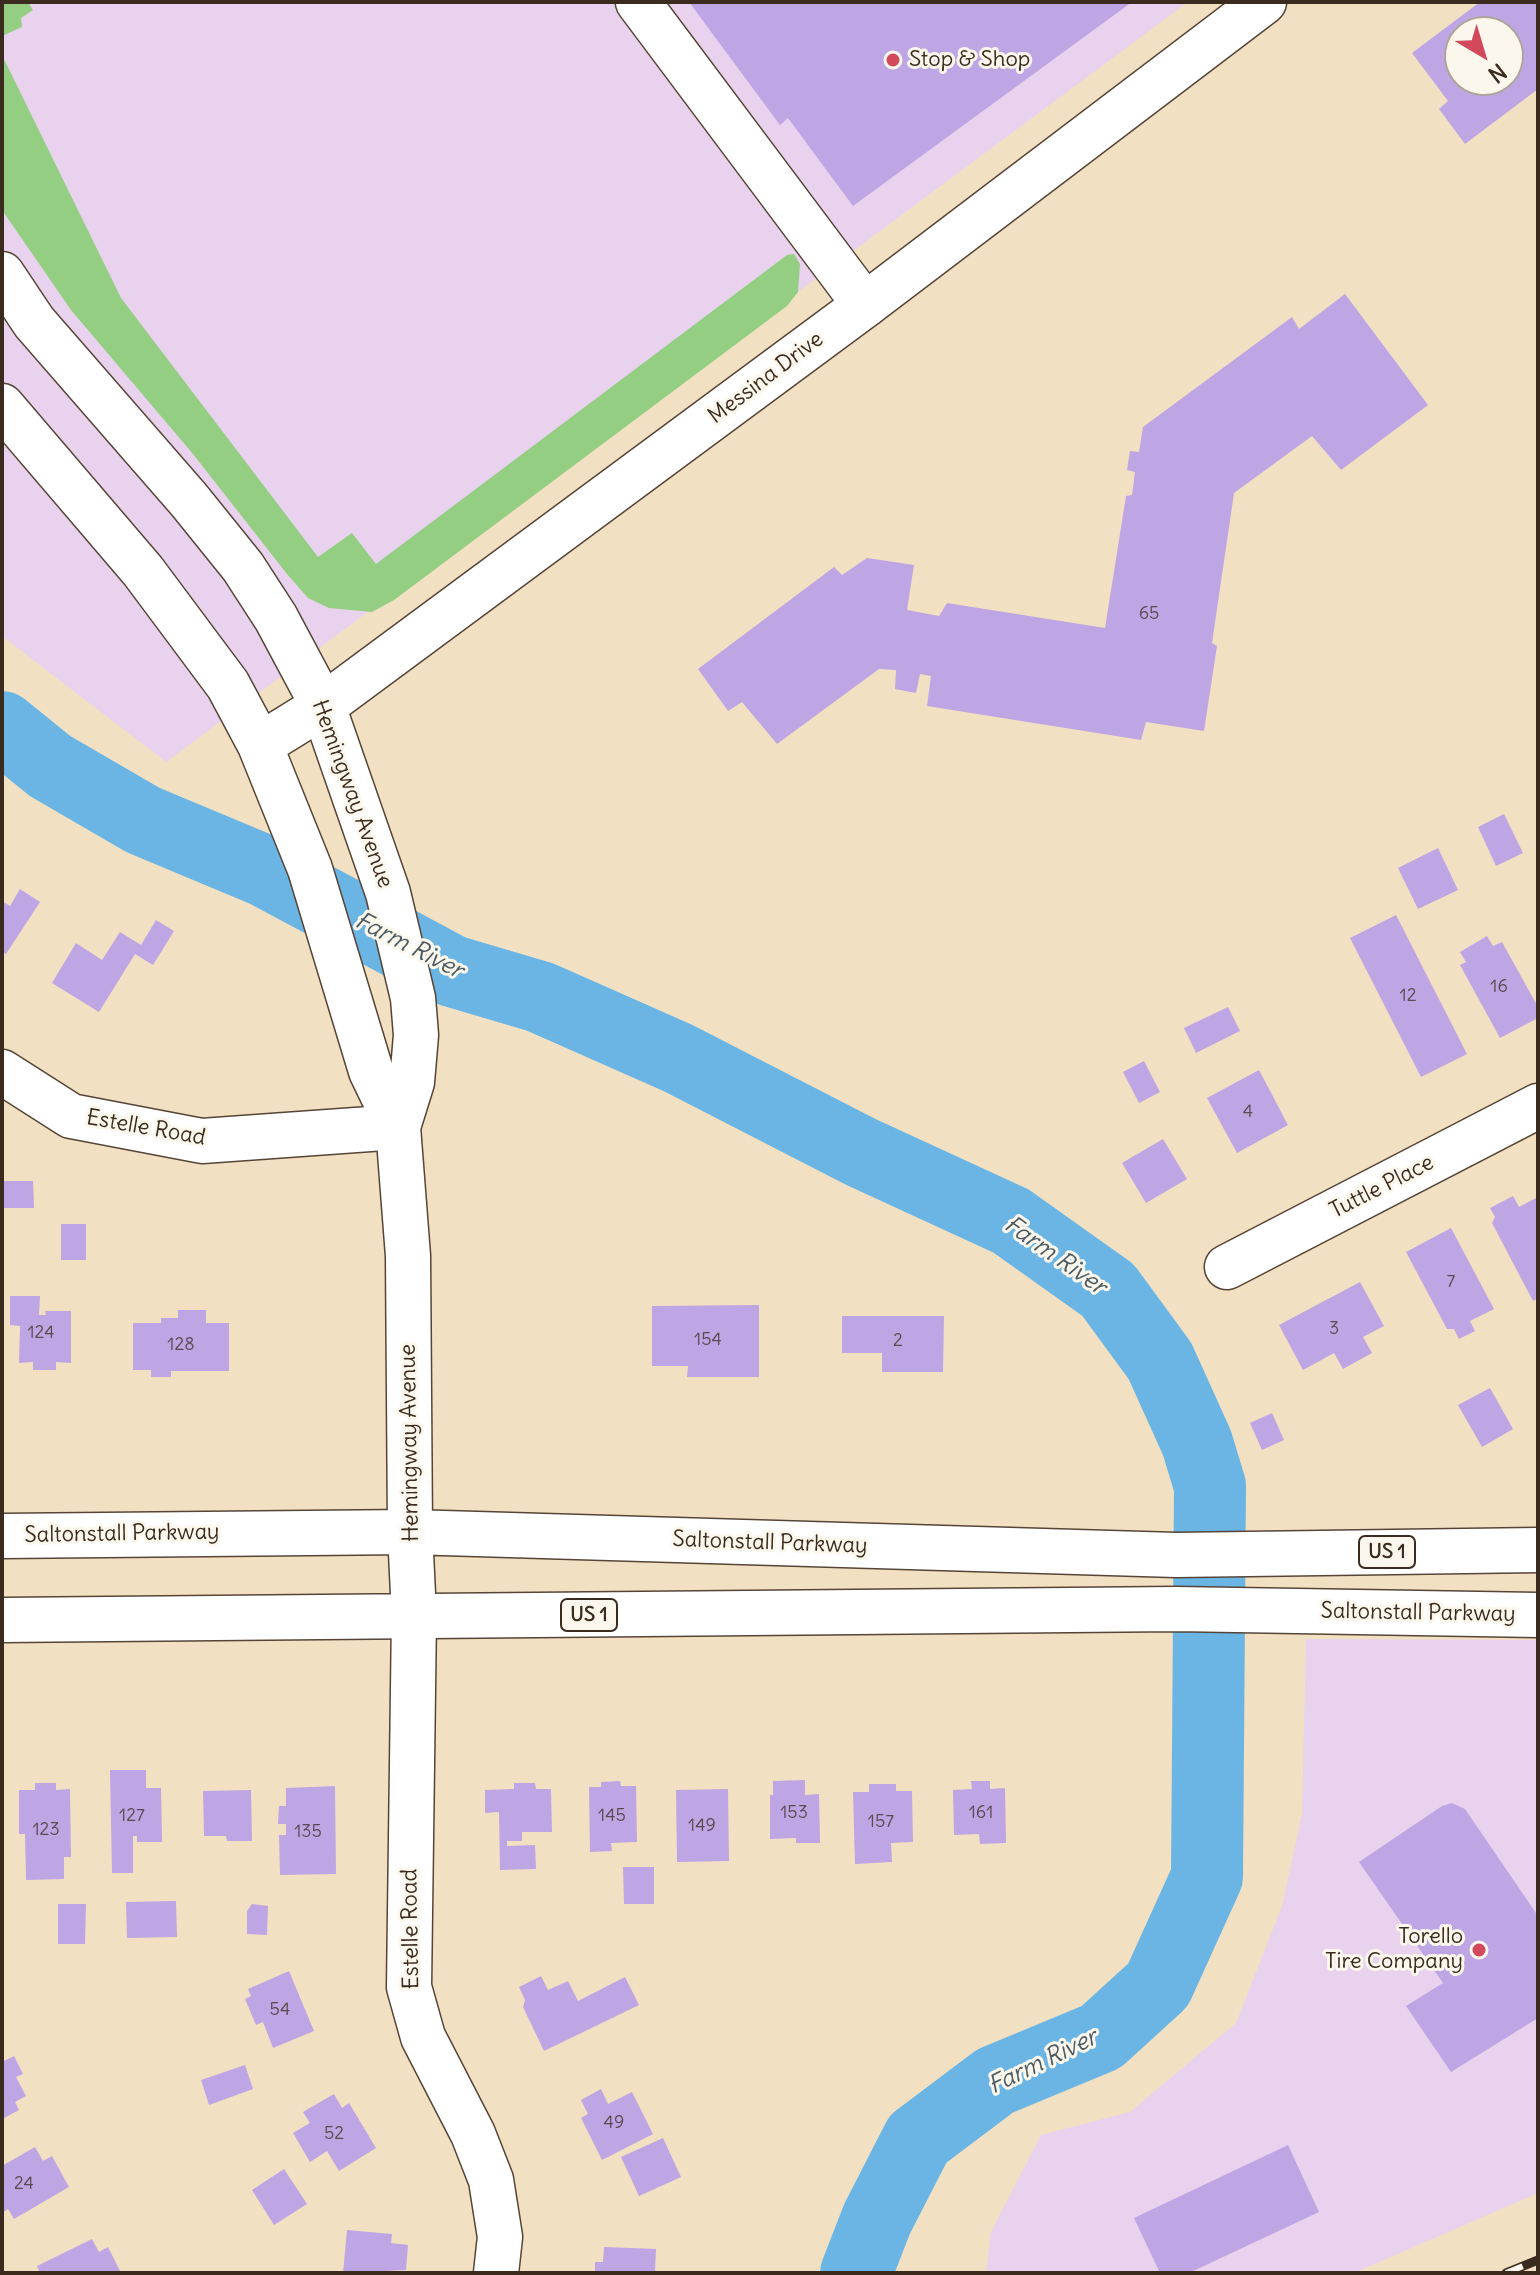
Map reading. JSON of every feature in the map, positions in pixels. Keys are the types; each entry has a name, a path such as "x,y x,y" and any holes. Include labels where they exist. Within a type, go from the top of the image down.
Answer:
{"main road":[{"path":"638,2 865,305"},
{"name":"Messina Drive","path":"260,745 323,706 865,305 1264,2"},
{"name":"Hemingway Avenue","path":"2,274 34,322 243,567 276,618 323,706 388,893 413,998 416,1057 398,1127"},
{"name":"Hemingway Avenue","path":"2,406 94,512 201,644 260,745 310,869 340,958 371,1071 398,1127 408,1256 410,1532 414,1615"},
{"name":"Estelle Road","path":"2,1072 71,1116 202,1141 398,1127"},
{"name":"Tuttle Place","path":"1227,1267 1538,1106"},
{"name":"Saltonstall Parkway","path":"2,1536 410,1532 1176,1555 1538,1550"},
{"name":"Saltonstall Parkway","path":"2,1620 1176,1609 1538,1615"},
{"name":"Estelle Road","path":"414,1615 409,1987 423,2037 473,2134 491,2180 500,2237 496,2273"}],"shaded area":[{"path":"2,2 1188,2 166,762 2,636"},
{"path":"1306,1639 1538,1640 1538,2193 1354,2273 986,2273 991,2232 1041,2135 1130,2112 1236,2023 1282,1906 1302,1814"}],"green space":[{"path":"2,2 28,2 33,10 21,18 22,27 2,36"},
{"path":"2,55 121,298 318,557 352,533 376,564 787,255 794,254 800,264 798,292 787,306 394,600 372,612 329,608 308,598 287,574 193,454 71,310 2,210"}],"building":[{"name":"Stop & Shop","path":"689,2 1132,2 853,206 788,118 780,125"},
{"path":"1480,2 1538,2 1538,89 1465,144 1439,109 1448,101 1444,96 1524,96 1524,16 1461,16"},
{"path":"1444,29 1444,96 1412,53"},
{"path":"1345,294 1428,405 1341,470 1312,436 1234,493 1212,643 1217,646 1204,731 1146,722 1141,740 927,706 931,676 920,674 916,693 895,689 896,670 879,669 777,744 742,702 728,711 698,669 834,567 842,575 867,558 914,565 907,610 939,616 947,603 1105,628 1126,496 1132,495 1135,472 1127,470 1130,451 1139,452 1143,427 1292,317 1299,329"},
{"path":"1504,814 1523,853 1496,866 1478,827"},
{"path":"1438,848 1458,890 1418,909 1398,868"},
{"path":"20,889 40,902 6,954 2,952 2,901 10,906"},
{"path":"1396,915 1467,1054 1421,1077 1350,938"},
{"path":"156,920 174,931 153,965 135,954 99,1012 52,983 76,943 102,960 120,932 141,945"},
{"path":"1487,936 1493,946 1502,942 1538,1007 1538,1018 1500,1038 1460,965 1466,962 1460,952"},
{"path":"1228,1007 1240,1031 1196,1053 1184,1028"},
{"path":"1144,1061 1160,1092 1139,1103 1123,1072"},
{"path":"1259,1070 1288,1125 1237,1153 1207,1098"},
{"path":"1163,1139 1187,1179 1146,1203 1122,1163"},
{"path":"2,1181 33,1181 34,1208 2,1208"},
{"path":"1513,1196 1519,1207 1538,1197 1538,1298 1533,1301 1492,1223 1495,1217 1490,1208"},
{"path":"61,1224 86,1224 86,1260 61,1260"},
{"path":"1451,1228 1494,1309 1470,1321 1475,1331 1459,1339 1454,1329 1447,1329 1406,1252"},
{"path":"1360,1282 1384,1326 1363,1337 1372,1353 1343,1369 1334,1353 1303,1370 1279,1325"},
{"path":"10,1296 40,1296 39,1315 46,1315 45,1311 71,1311 71,1363 56,1362 56,1370 33,1370 33,1362 19,1363 20,1326 10,1325"},
{"path":"759,1305 759,1377 687,1377 688,1366 652,1366 652,1306"},
{"path":"178,1310 206,1310 206,1323 229,1323 229,1371 171,1371 171,1377 151,1377 151,1370 133,1370 133,1323 161,1323 161,1318 178,1318"},
{"path":"842,1316 944,1316 943,1372 882,1372 882,1353 842,1353"},
{"path":"1490,1388 1513,1429 1482,1447 1458,1405"},
{"path":"1272,1413 1284,1440 1262,1450 1250,1423"},
{"path":"110,1770 146,1770 146,1788 161,1788 162,1842 137,1842 137,1836 133,1836 133,1873 112,1873"},
{"path":"805,1780 805,1795 819,1794 820,1843 796,1843 796,1838 770,1839 773,1781"},
{"path":"620,1781 621,1786 636,1786 637,1842 611,1843 612,1851 590,1852 589,1787 601,1787 601,1782"},
{"path":"971,1781 990,1781 990,1789 1005,1788 1006,1843 980,1844 979,1834 954,1835 953,1790 972,1789"},
{"path":"35,1783 56,1783 56,1790 70,1789 71,1857 64,1857 64,1879 26,1880 25,1834 19,1834 19,1790 35,1790"},
{"path":"514,1783 535,1783 536,1789 551,1789 552,1832 522,1832 522,1841 507,1841 507,1846 535,1845 536,1869 500,1870 499,1812 485,1813 485,1790 514,1789"},
{"path":"869,1784 896,1784 896,1791 912,1791 913,1842 891,1843 892,1862 855,1864 853,1792 869,1792"},
{"path":"335,1786 336,1874 280,1875 279,1835 286,1835 286,1824 278,1824 279,1806 286,1806 286,1788"},
{"path":"728,1789 729,1861 677,1862 676,1790"},
{"path":"251,1790 252,1841 227,1841 226,1836 204,1836 203,1791"},
{"name":"Torello Tire Company","path":"1452,1803 1465,1809 1538,1916 1538,2018 1451,2072 1406,2006 1443,1983 1359,1862 1442,1806"},
{"path":"623,1867 654,1867 654,1904 624,1904"},
{"path":"176,1901 177,1937 127,1938 126,1902"},
{"path":"58,1904 86,1904 85,1944 58,1944"},
{"path":"252,1904 268,1906 267,1935 247,1934 247,1911"},
{"path":"289,1971 314,2031 273,2048 263,2022 256,2025 245,1999 251,1996 248,1989"},
{"path":"541,1976 548,1990 568,1981 578,2001 625,1977 639,2005 544,2051 523,2007 525,2000 519,1987"},
{"path":"14,2056 23,2074 16,2077 26,2096 15,2102 19,2110 2,2119 2,2062"},
{"path":"245,2065 253,2089 209,2105 201,2080"},
{"path":"601,2089 608,2104 632,2092 653,2134 602,2160 581,2118 588,2114 581,2100"},
{"path":"334,2094 342,2108 349,2103 376,2148 339,2171 327,2151 310,2162 293,2133 310,2123 303,2112"},
{"path":"663,2138 681,2177 639,2196 621,2157"},
{"path":"1288,2145 1319,2212 1189,2273 1160,2273 1134,2218"},
{"path":"35,2147 43,2161 52,2156 69,2187 14,2219 8,2209 2,2213 2,2166"},
{"path":"284,2169 307,2204 274,2225 252,2190"},
{"path":"347,2230 392,2234 391,2243 408,2245 406,2270 343,2273"},
{"path":"92,2239 99,2252 108,2247 121,2273 40,2273 37,2266"},
{"path":"604,2247 656,2249 655,2273 595,2273 595,2262 603,2262"}],"waterway":[{"name":"Farm River","path":"2,727 50,766 143,820 265,871 452,971 540,997 678,1058 861,1152 1011,1221 1108,1290 1160,1361 1197,1443 1210,1486 1207,1877 1158,1985 1101,2037 995,2081 918,2139 877,2219 856,2273"}],"railway":[{"path":"1506,2273 1538,2260"}],"place":[{"name":"Stop & Shop","path":"893,60"},
{"name":"Torello Tire Company","path":"1479,1950"}]}
